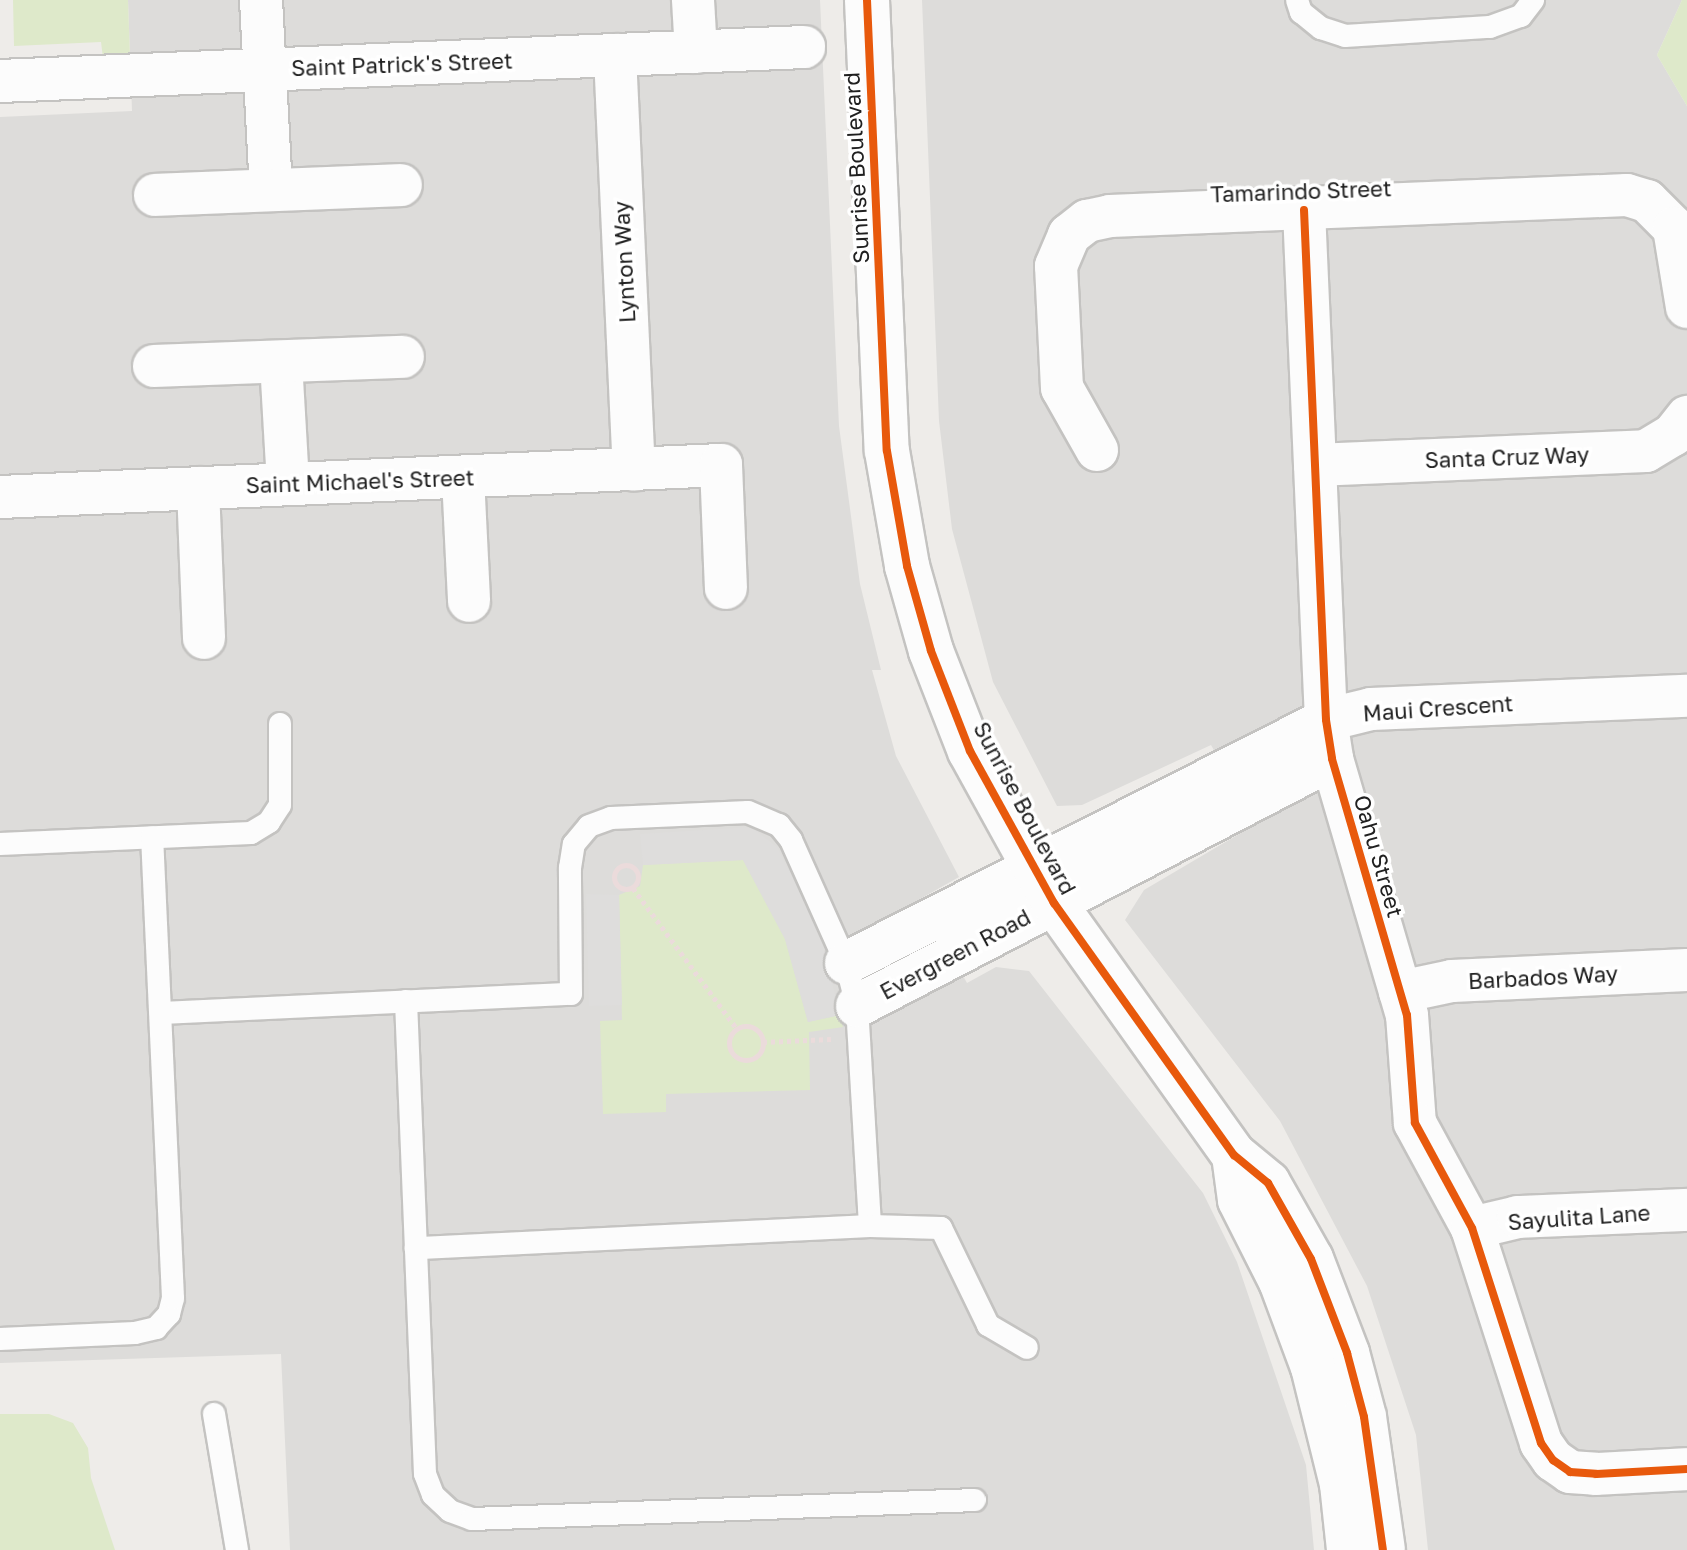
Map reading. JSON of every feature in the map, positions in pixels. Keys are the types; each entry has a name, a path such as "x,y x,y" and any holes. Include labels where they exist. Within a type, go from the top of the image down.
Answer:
{"street":[{"path":"261,0 271,190"},
{"path":"693,0 696,52"},
{"name":"Sunrise Boulevard","path":"867,0 887,451 907,566 931,651 970,751 1043,885 1234,1155 1268,1183 1311,1259 1347,1353 1364,1417 1383,1550"},
{"name":"Saint Patrick's Street","path":"0,81 804,47"},
{"name":"Lynton Way","path":"615,55 634,470"},
{"path":"155,195 401,185"},
{"name":"Tamarindo Street","path":"1097,450 1062,388 1056,266 1069,235 1087,221 1110,216 1627,195 1647,201 1674,228 1687,307"},
{"name":"Oahu Street","path":"1304,210 1329,739 1407,1015 1415,1123 1472,1228 1541,1443 1570,1472 1687,1469"},
{"path":"154,366 403,357"},
{"path":"281,362 288,484"},
{"name":"Santa Cruz Way","path":"1315,465 1646,451 1673,435 1687,418"},
{"name":"Saint Michael's Street","path":"0,497 721,465 726,588"},
{"path":"463,477 469,601"},
{"path":"198,488 204,638"},
{"name":"Maui Crescent","path":"1043,885 1329,739 1371,709 1687,696"},
{"name":"Evergreen Road","path":"846,963 1043,885"},
{"name":"Evergreen Road","path":"849,1022 1043,885"},
{"name":"Barbados Way","path":"1400,992 1452,981 1687,970"},
{"name":"Sunrise Boulevard","path":"1234,1155 1240,1200 1281,1281 1313,1367 1342,1484 1349,1550"},
{"name":"Sayulita Lane","path":"1472,1228 1518,1217 1687,1210"}],"lane":[{"path":"1299,6 1321,28 1345,36 1490,27 1521,16 1532,2"},
{"path":"0,844 251,833 269,822 280,805 283,785 280,724"},
{"path":"162,1013 571,994 570,868 574,844 589,826 611,818 764,816 791,840 846,963 870,1226"},
{"path":"0,1339 135,1333 156,1328 169,1314 173,1298 152,837"},
{"path":"406,1001 425,1474 433,1495 450,1511 472,1519 975,1500"},
{"path":"416,1248 870,1226 941,1228 988,1325 1027,1348"},
{"path":"214,1414 237,1550"}],"path":[{"path":"633,888 623,890 615,883 618,868 627,865 637,870 633,888 737,1029"},
{"path":"763,1042 849,1022"},
{"path":"737,1029 757,1030 763,1042 757,1056 742,1060 729,1042 737,1029"}],"shaded area":[{"path":"128,0 820,0 839,426 860,584 881,670 872,670 896,756 959,877 920,899 967,983 996,967 1029,971 1203,1193 1237,1262 1306,1465 1314,1550 290,1550 281,1354 0,1363 0,117 132,111"},
{"path":"922,0 1682,0 1657,55 1687,106 1687,1550 1428,1550 1416,1435 1367,1286 1280,1121 1125,920 1144,890 1256,824 1211,745 1082,805 1057,806 993,682 952,529 939,421"},
{"path":"751,827 777,847 819,930 840,1015 808,1022 785,939 743,860 643,865 640,834"},
{"path":"586,894 619,895 622,1005 589,1006"}],"green space":[{"path":"13,0 128,0 130,57 103,58 101,42 14,46"},
{"path":"1682,0 1687,0 1687,106 1657,55"},
{"path":"743,860 785,939 808,1022 840,1015 843,1027 809,1032 810,1090 666,1094 666,1112 603,1114 600,1021 622,1020 619,895 640,886 643,865"},
{"path":"0,1414 49,1414 73,1423 88,1448 91,1478 115,1550 0,1550"}],"cycle path":[{"path":"867,0 887,451 907,566 931,651 970,751 1054,903 1234,1155 1268,1183 1311,1259 1347,1353 1364,1417 1383,1550"},
{"path":"1304,210 1326,720 1332,759 1407,1015 1415,1123 1472,1228 1541,1443 1553,1460 1570,1472 1596,1474 1687,1469"}]}
